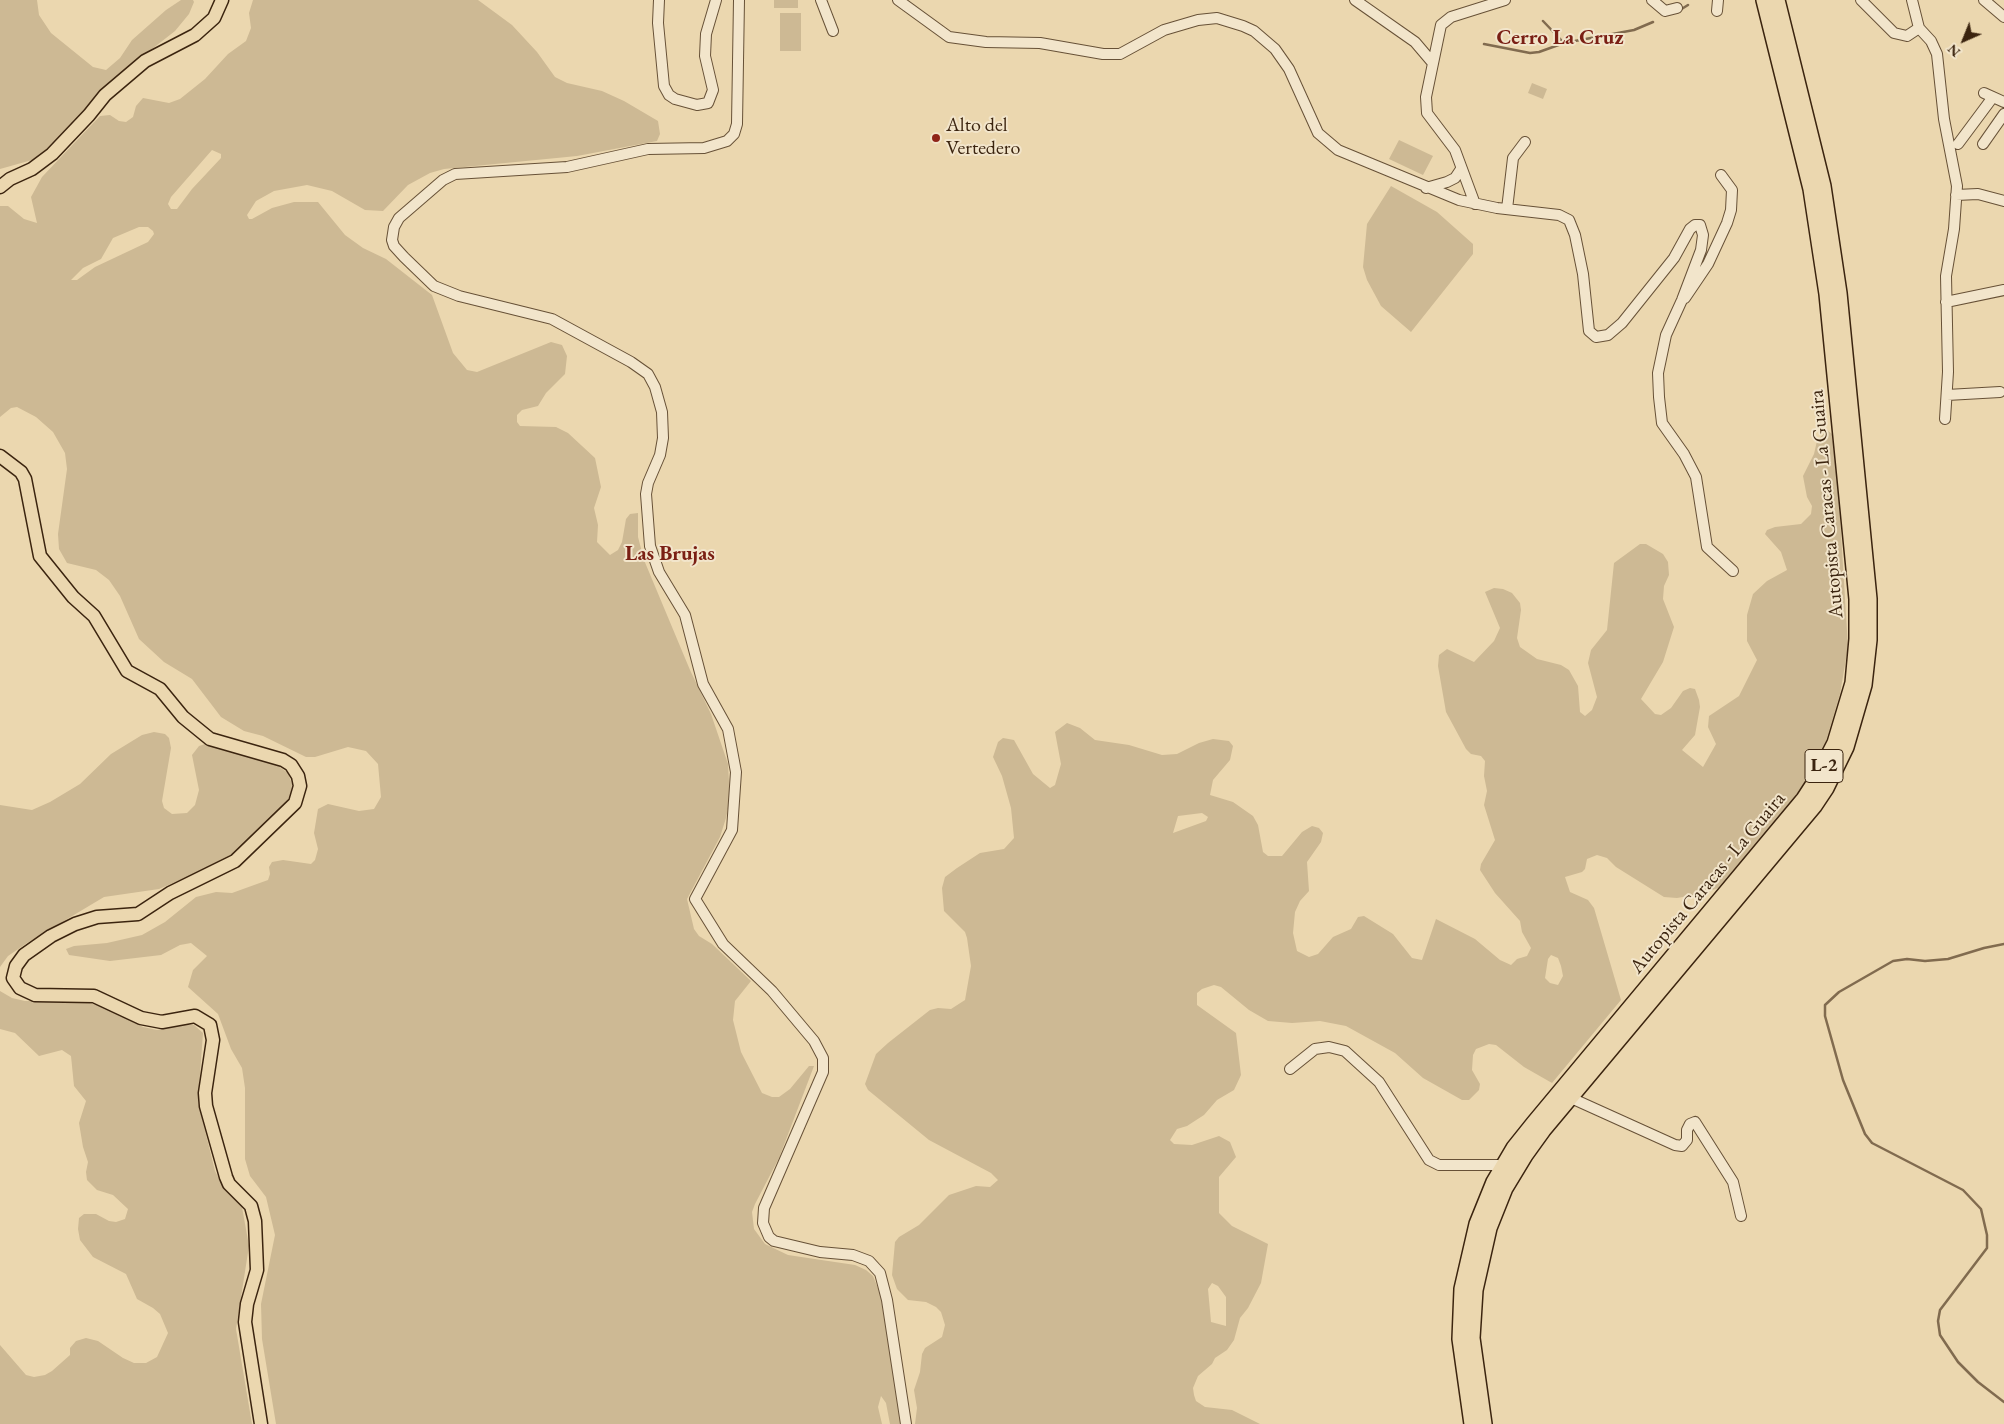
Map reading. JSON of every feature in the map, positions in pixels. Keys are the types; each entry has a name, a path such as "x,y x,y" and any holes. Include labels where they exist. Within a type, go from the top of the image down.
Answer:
{"highway":[{"name":"Autopista Caracas - La Guaira","path":"1472,1424 1460,1339 1462,1289 1477,1224 1485,1202 1504,1165 1534,1122 1804,799 1826,761 1848,701 1855,666 1857,600 1827,294 1811,189 1764,0"},
{"name":"Autopista Caracas - La Guaira","path":"1484,1424 1472,1338 1474,1290 1482,1252 1496,1206 1514,1171 1543,1130 1814,806 1826,788 1846,747 1864,685 1869,640 1869,599 1840,293 1822,186 1777,0"}],"main road":[{"path":"0,187 10,179 32,169 52,154 105,95 145,61 195,35 214,18 222,0"},
{"path":"0,456 21,472 25,479 40,556 73,597 94,616 127,671 160,689 183,718 210,739 283,760 291,765 298,776 300,786 295,803 235,861 170,893 138,914 97,917 75,924 51,936 24,955 16,966 13,978 20,988 35,994 94,996 141,1018 162,1022 195,1016 210,1025 213,1040 205,1093 206,1106 226,1177 229,1184 251,1206 255,1221 257,1270 248,1296 245,1322 262,1424"}],"street":[{"path":"659,0 658,23 664,86 669,95 675,100 696,106 708,103 713,90 705,56 706,34 716,0"},
{"path":"739,0 737,124 734,134 726,141 704,148 648,149 567,167 454,174 443,180 399,218 393,232 395,248 434,286 459,296 534,313 564,324 643,369 655,387 662,412 664,438 646,494 650,546 659,572 685,615 703,684 728,729 734,753 736,772 732,830 695,898 718,938 772,991 814,1041 824,1058 823,1072 764,1208 763,1223 765,1230 774,1241 820,1252 853,1255 869,1261 875,1266 884,1281 906,1424"},
{"path":"821,0 833,31"},
{"path":"898,0 949,38 986,42 1047,44 1103,54 1120,54 1164,30 1198,20 1217,18 1254,31 1275,49 1289,69 1318,133 1331,146 1344,154 1426,188 1475,204 1559,215 1569,220 1575,235 1583,274 1589,330 1596,337 1608,335 1622,323 1674,258 1690,229 1695,225 1700,225 1703,235 1700,250 1682,300 1669,325 1658,374 1661,416 1662,422 1684,454 1696,478 1707,549 1733,571"},
{"path":"1355,0 1415,42 1432,62"},
{"path":"1475,204 1455,150 1427,112 1426,97 1439,29 1444,21 1505,0"},
{"path":"1652,0 1664,11 1677,8"},
{"path":"1717,11 1718,0"},
{"path":"1861,0 1894,34 1907,36 1919,28"},
{"path":"1912,0 1919,28 1931,41 1937,54 1944,119 1957,186 1954,229 1946,276 1947,395 1945,419"},
{"path":"1984,0 2004,17"},
{"path":"1958,144 1988,95 2004,102"},
{"path":"1983,144 2004,114"},
{"path":"1507,209 1513,158 1525,142"},
{"path":"1426,188 1455,178 1461,169"},
{"path":"1682,300 1698,281 1727,223 1731,210 1732,190 1721,174"},
{"path":"1956,195 1978,194 2004,201"},
{"path":"1946,302 2004,290"},
{"path":"1947,395 2000,392"},
{"path":"1290,1069 1315,1049 1329,1047 1345,1051 1379,1082 1429,1160 1439,1165 1504,1165"},
{"path":"1571,1098 1675,1145 1682,1146 1688,1140 1687,1130 1690,1124 1694,1122 1732,1182 1741,1216"}],"shaded area":[{"path":"0,0 37,0 39,15 51,33 93,67 106,70 120,58 132,40 166,10 181,0 193,0 194,2 189,14 175,31 111,81 50,146 32,160 0,169"},
{"path":"253,0 478,0 512,25 537,52 555,77 567,83 602,91 624,101 658,121 660,134 657,141 577,156 444,169 430,173 408,185 383,211 365,210 332,191 307,185 274,191 256,201 247,215 249,219 252,219 272,208 294,202 318,202 345,235 363,248 386,259 432,295 453,353 467,370 477,372 551,342 562,345 567,356 565,374 546,393 538,406 522,410 517,415 517,422 520,426 556,427 568,433 595,458 601,487 594,508 598,525 597,542 610,555 618,550 622,542 626,519 630,514 638,513 638,537 644,560 690,670 711,714 728,764 730,799 726,818 720,837 687,899 694,929 699,936 712,944 751,981 735,1001 733,1020 741,1052 762,1093 772,1097 779,1097 790,1089 809,1066 814,1066 779,1158 752,1212 754,1229 765,1244 788,1255 855,1265 873,1276 880,1293 903,1424 890,1424 886,1403 881,1396 878,1407 882,1424 276,1424 262,1339 261,1304 275,1235 266,1197 250,1176 245,1159 245,1088 242,1068 231,1049 218,1014 188,987 193,970 207,956 191,943 180,945 161,955 110,961 69,955 66,949 74,946 107,943 142,935 165,922 196,897 216,892 232,893 268,880 270,874 269,867 272,862 283,860 311,864 315,860 318,849 314,833 318,809 328,804 359,811 374,809 381,797 378,764 366,751 348,747 315,757 306,757 263,736 244,731 221,717 192,679 164,662 139,639 120,596 109,580 96,570 67,563 59,549 58,534 67,469 65,453 53,432 36,417 17,407 11,408 0,417 0,206 8,206 24,219 37,223 31,197 42,177 100,116 110,115 119,121 126,122 133,117 136,106 143,98 169,103 180,99 205,79 228,54 246,41 251,28 249,13","holes":["212,150 221,154 221,158 192,189 177,209 171,209 168,204 171,197","139,227 148,227 153,231 154,234 148,242 95,267 77,280 71,280 83,268 101,259 113,238"]},
{"path":"774,0 798,0 798,8 774,8"},
{"path":"780,13 801,13 801,51 780,51"},
{"path":"1532,83 1547,89 1543,99 1528,93"},
{"path":"1399,140 1433,156 1423,175 1389,159"},
{"path":"1391,186 1437,212 1473,244 1473,254 1411,332 1381,306 1367,280 1363,267 1367,224"},
{"path":"1827,430 1832,434 1839,501 1848,647 1840,694 1824,748 1816,765 1785,811 1718,888 1705,893 1677,898 1664,897 1616,867 1607,858 1597,855 1587,859 1585,869 1582,872 1565,877 1570,892 1588,900 1594,908 1621,1000 1552,1083 1524,1067 1496,1045 1489,1044 1476,1049 1473,1055 1472,1070 1480,1084 1479,1090 1469,1100 1462,1100 1423,1078 1395,1053 1346,1026 1320,1021 1292,1023 1268,1021 1249,1010 1221,987 1214,985 1197,993 1197,1005 1236,1033 1241,1075 1234,1090 1217,1100 1204,1115 1187,1126 1177,1129 1170,1140 1174,1144 1192,1145 1219,1136 1230,1142 1236,1157 1219,1177 1219,1213 1232,1226 1268,1244 1261,1283 1248,1308 1240,1318 1234,1340 1227,1350 1215,1358 1212,1364 1198,1376 1193,1388 1194,1395 1196,1401 1205,1407 1232,1410 1260,1424 915,1424 917,1408 914,1390 920,1372 922,1354 925,1348 942,1337 945,1325 941,1312 936,1307 926,1302 908,1300 897,1289 892,1275 895,1242 899,1237 919,1225 949,1195 976,1186 990,1187 998,1180 991,1173 929,1140 868,1090 865,1084 876,1054 888,1043 930,1010 938,1008 951,1009 965,1000 971,966 967,938 965,932 944,911 942,888 945,877 957,868 980,853 1004,849 1014,838 1011,808 1002,776 993,757 998,742 1003,738 1014,740 1033,774 1050,788 1055,785 1061,764 1055,732 1067,723 1080,728 1095,740 1129,745 1162,755 1177,754 1199,743 1213,739 1229,741 1233,746 1230,760 1213,780 1210,795 1233,802 1253,816 1258,825 1263,852 1268,856 1282,856 1302,832 1312,826 1319,828 1323,833 1321,842 1307,862 1309,891 1300,901 1295,912 1293,933 1297,951 1309,957 1318,954 1333,937 1351,929 1358,917 1364,916 1393,934 1412,958 1422,960 1436,919 1475,939 1500,960 1511,965 1517,959 1527,956 1531,948 1522,932 1520,921 1495,893 1480,870 1481,864 1495,840 1484,805 1487,791 1484,776 1485,761 1481,756 1471,754 1466,749 1446,712 1438,666 1439,655 1447,649 1474,662 1494,641 1500,628 1485,592 1494,588 1503,589 1512,593 1520,603 1521,610 1517,638 1520,647 1537,659 1561,665 1569,670 1578,686 1580,712 1585,716 1592,710 1597,697 1588,663 1591,650 1607,630 1614,563 1640,544 1646,544 1663,554 1668,562 1669,575 1664,586 1663,599 1674,627 1663,662 1641,699 1655,714 1661,715 1671,708 1683,691 1690,688 1695,689 1700,707 1695,735 1682,750 1703,767 1716,744 1708,727 1709,716 1739,696 1757,660 1747,641 1747,615 1753,594 1767,581 1787,570 1781,552 1765,534 1767,530 1775,527 1801,524 1811,514 1812,506 1807,497 1803,476 1814,454 1817,441","holes":["1202,813 1208,817 1206,821 1173,833 1178,816","1551,955 1558,958 1563,976 1558,985 1550,983 1545,978 1548,959","1212,1283 1218,1286 1226,1297 1226,1326 1211,1322 1208,1289"]},
{"path":"154,732 165,734 169,738 171,748 162,801 164,808 172,814 187,813 195,805 199,790 192,755 199,746 205,744 224,750 257,755 274,763 288,773 292,784 291,795 279,812 249,842 219,863 159,889 104,897 27,943 8,956 0,967 0,805 32,810 50,802 80,784 111,754 142,735"},
{"path":"0,991 12,998 25,1001 86,1002 103,1007 143,1027 157,1030 194,1025 203,1033 198,1102 215,1171 225,1190 242,1207 249,1246 236,1329 252,1424 0,1424 0,1345 26,1375 34,1377 45,1375 52,1371 70,1355 70,1348 76,1341 86,1338 98,1341 134,1363 146,1363 157,1357 168,1333 160,1314 137,1299 126,1274 93,1257 80,1240 79,1218 84,1214 96,1214 109,1221 116,1222 125,1219 128,1209 113,1195 97,1190 87,1180 88,1162 79,1123 86,1101 74,1086 71,1056 62,1050 39,1056 15,1033 0,1029"}],"waterway":[{"path":"1680,10 1688,5"},
{"path":"1543,21 1564,43"},
{"path":"1484,44 1530,53 1539,52 1564,43 1634,30 1653,22"},
{"path":"2004,944 1948,959 1893,961 1839,992 1825,1005 1825,1016 1843,1080 1865,1134 1872,1143 1963,1190 1981,1209 1987,1235 1987,1248 1940,1310 1938,1321 1940,1335 1958,1362 1978,1382 2004,1402"}],"place":[{"name":"Alto del Vertedero","path":"936,138"}],"district":[{"name":"Cerro La Cruz","path":"1560,38"},
{"name":"Las Brujas","path":"670,554"}]}
